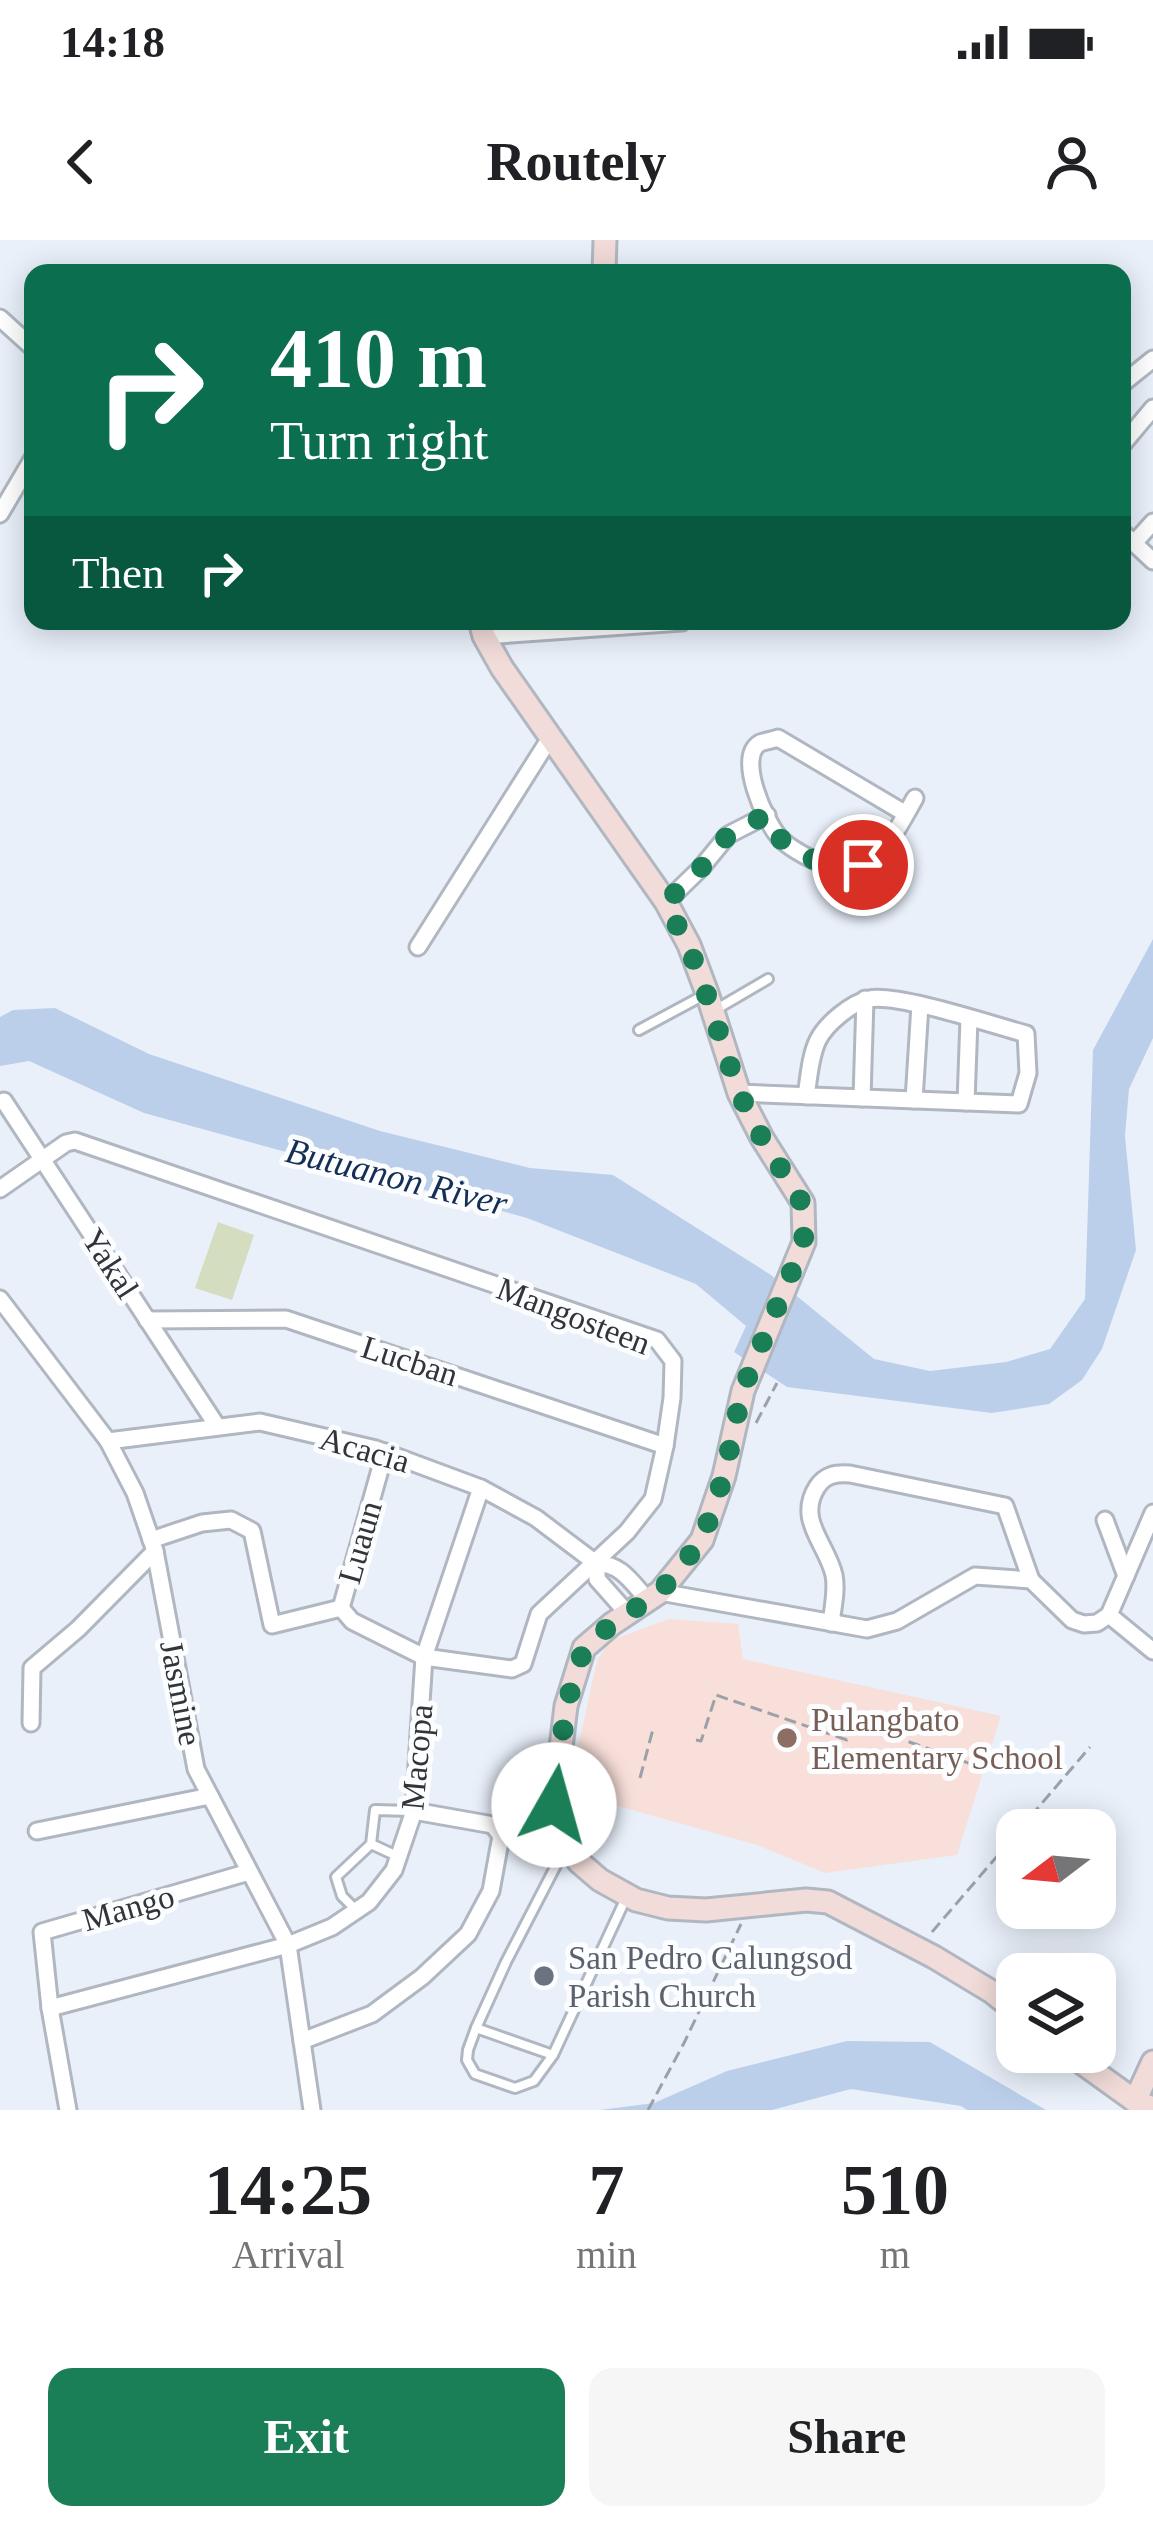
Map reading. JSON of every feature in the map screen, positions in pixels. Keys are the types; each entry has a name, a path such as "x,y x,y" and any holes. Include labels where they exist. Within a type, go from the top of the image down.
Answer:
{"street":[{"path":"0,318 24,340"},
{"path":"1131,434 1153,408"},
{"path":"0,514 24,473"},
{"path":"1131,539 1153,561"},
{"path":"483,630 502,668 666,902 710,1002 739,1093 802,1203 804,1242 742,1391 724,1476 702,1540 653,1596 584,1648 572,1683 554,1805 560,1834 579,1862 626,1897 706,1910 828,1902 996,1995"},
{"path":"418,947 550,738"},
{"path":"906,814 778,738 755,747 749,767 777,836 820,863 845,871 863,865 882,850 906,814 916,798"},
{"path":"666,902 728,835 766,815"},
{"path":"739,1093 806,1096 1019,1104 1028,1073 1026,1034 920,1005 865,999 836,1018 819,1038 806,1096"},
{"path":"862,1098 865,999"},
{"path":"914,1100 920,1005"},
{"path":"966,1102 969,1019"},
{"name":"Yakal","path":"4,1101 217,1426"},
{"name":"Mangosteen","path":"44,1161 75,1141 657,1340 673,1361 672,1399 653,1499 627,1532 538,1614 523,1664 512,1669 424,1657"},
{"path":"0,1189 44,1161"},
{"name":"Jasmine","path":"0,1299 108,1441 135,1493 153,1546 196,1769 288,1945 312,2110"},
{"name":"Lucban","path":"147,1319 286,1319 665,1446"},
{"name":"Acacia","path":"108,1441 260,1422 386,1452 481,1488 536,1518 596,1563 611,1563 653,1596"},
{"name":"Luaun","path":"386,1452 341,1608 352,1621 424,1657"},
{"path":"831,1623 836,1582 808,1511 815,1490 832,1474 1005,1506 1031,1580 1072,1620 1084,1624 1109,1615 1153,1513"},
{"name":"Macopa","path":"50,2008 288,1945 332,1928 358,1912 394,1870 414,1811 424,1657 481,1488"},
{"path":"31,1723 32,1668 79,1629 153,1546 202,1522 231,1520 252,1531 272,1625 341,1608"},
{"path":"1105,1520 1126,1576"},
{"path":"596,1563 597,1579 628,1614"},
{"path":"653,1596 867,1629 897,1622 975,1576 1031,1580"},
{"path":"1109,1615 1153,1651"},
{"path":"37,1831 210,1796"},
{"path":"302,2041 373,2014 399,1997 468,1934 490,1892 501,1836 498,1830 493,1825 414,1811"},
{"name":"Mango","path":"68,2110 42,1932 250,1872"},
{"path":"1098,2073 1144,2104 1153,2062"}],"lane":[{"path":"639,1030 768,979"},
{"path":"358,1912 342,1896 337,1877 371,1844 375,1810 414,1811"},
{"path":"371,1844 399,1857"},
{"path":"566,1845 476,2028 468,2050 475,2074 515,2088 534,2081 553,2056 626,1897"},
{"path":"476,2028 553,2056"}],"path":[{"path":"733,1431 753,1427 777,1383"},
{"path":"696,1740 700,1741 716,1695 847,1740 854,1722 977,1766"},
{"path":"640,1778 652,1729"},
{"path":"1037,1809 1090,1747"},
{"path":"917,1949 996,1857"},
{"path":"647,2110 749,1906"}],"shaded area":[{"name":"Pulangbato Elementary School","path":"669,1619 738,1624 743,1659 1001,1716 957,1855 825,1873 757,1845 568,1792 597,1661 609,1641"}],"green space":[{"path":"218,1222 254,1235 232,1300 195,1288"}],"water":[{"name":"Butuanon River","path":"1153,939 1153,1038 1129,1089 1125,1136 1136,1250 1102,1349 1082,1380 1049,1404 992,1413 787,1387 734,1352 746,1326 696,1284 527,1218 144,1113 29,1061 0,1066 0,1017 13,1010 55,1008 149,1054 380,1131 530,1168 613,1175 771,1275 874,1359 930,1371 1006,1362 1050,1349 1085,1299 1093,1050"},
{"path":"847,2041 930,2042 1046,2110 967,2110 851,2089 772,2110 600,2110 654,2103 727,2071"}],"place":[{"name":"Pulangbato Elementary School","path":"787,1738"},
{"name":"San Pedro Calungsod Parish Church","path":"544,1976"}],"route":[{"path":"554,1805 566,1706 584,1648 660,1592 702,1540 724,1476 742,1391 806,1228 802,1203 739,1093 698,969 666,902 728,835 766,815 777,836 820,863 845,871 863,865"}]}
